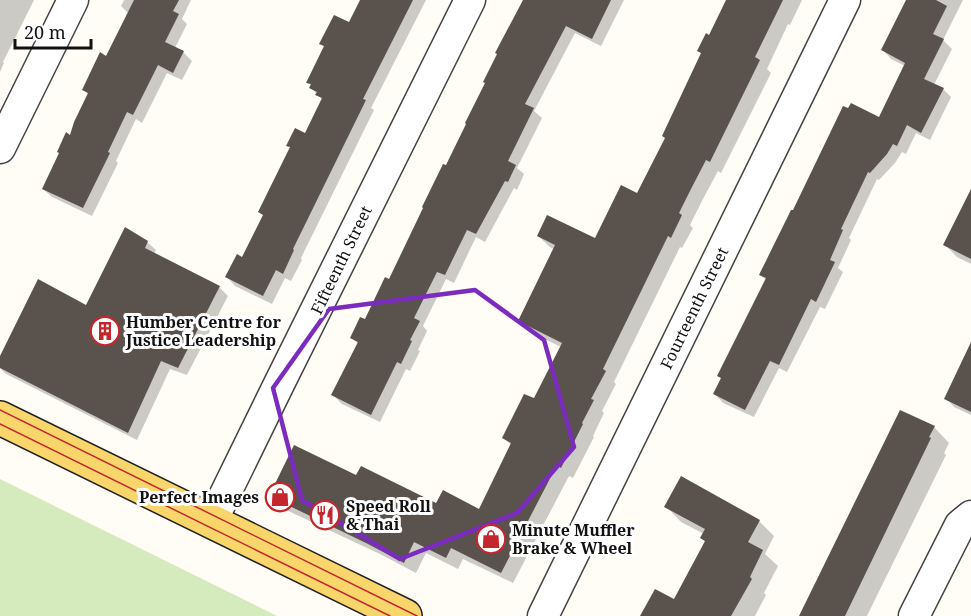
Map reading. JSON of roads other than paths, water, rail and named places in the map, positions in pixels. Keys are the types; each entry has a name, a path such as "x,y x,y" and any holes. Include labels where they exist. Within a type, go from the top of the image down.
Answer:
{"main road":[{"path":"0,417 405,616"}],"street":[{"path":"0,148 73,0"},
{"name":"Fifteenth Street","path":"213,521 470,0"},
{"name":"Fourteenth Street","path":"543,616 845,0"},
{"path":"914,616 960,525 971,516"}],"tram line":[{"path":"0,410 417,616"},
{"path":"0,424 390,616"}],"place":[{"name":"Humber Centre for Justice Leadership","path":"105,331"},
{"name":"Perfect Images","path":"280,497"},
{"name":"Speed Roll & Thai","path":"325,515"},
{"name":"Minute Muffler Brake & Wheel","path":"491,539"}]}
